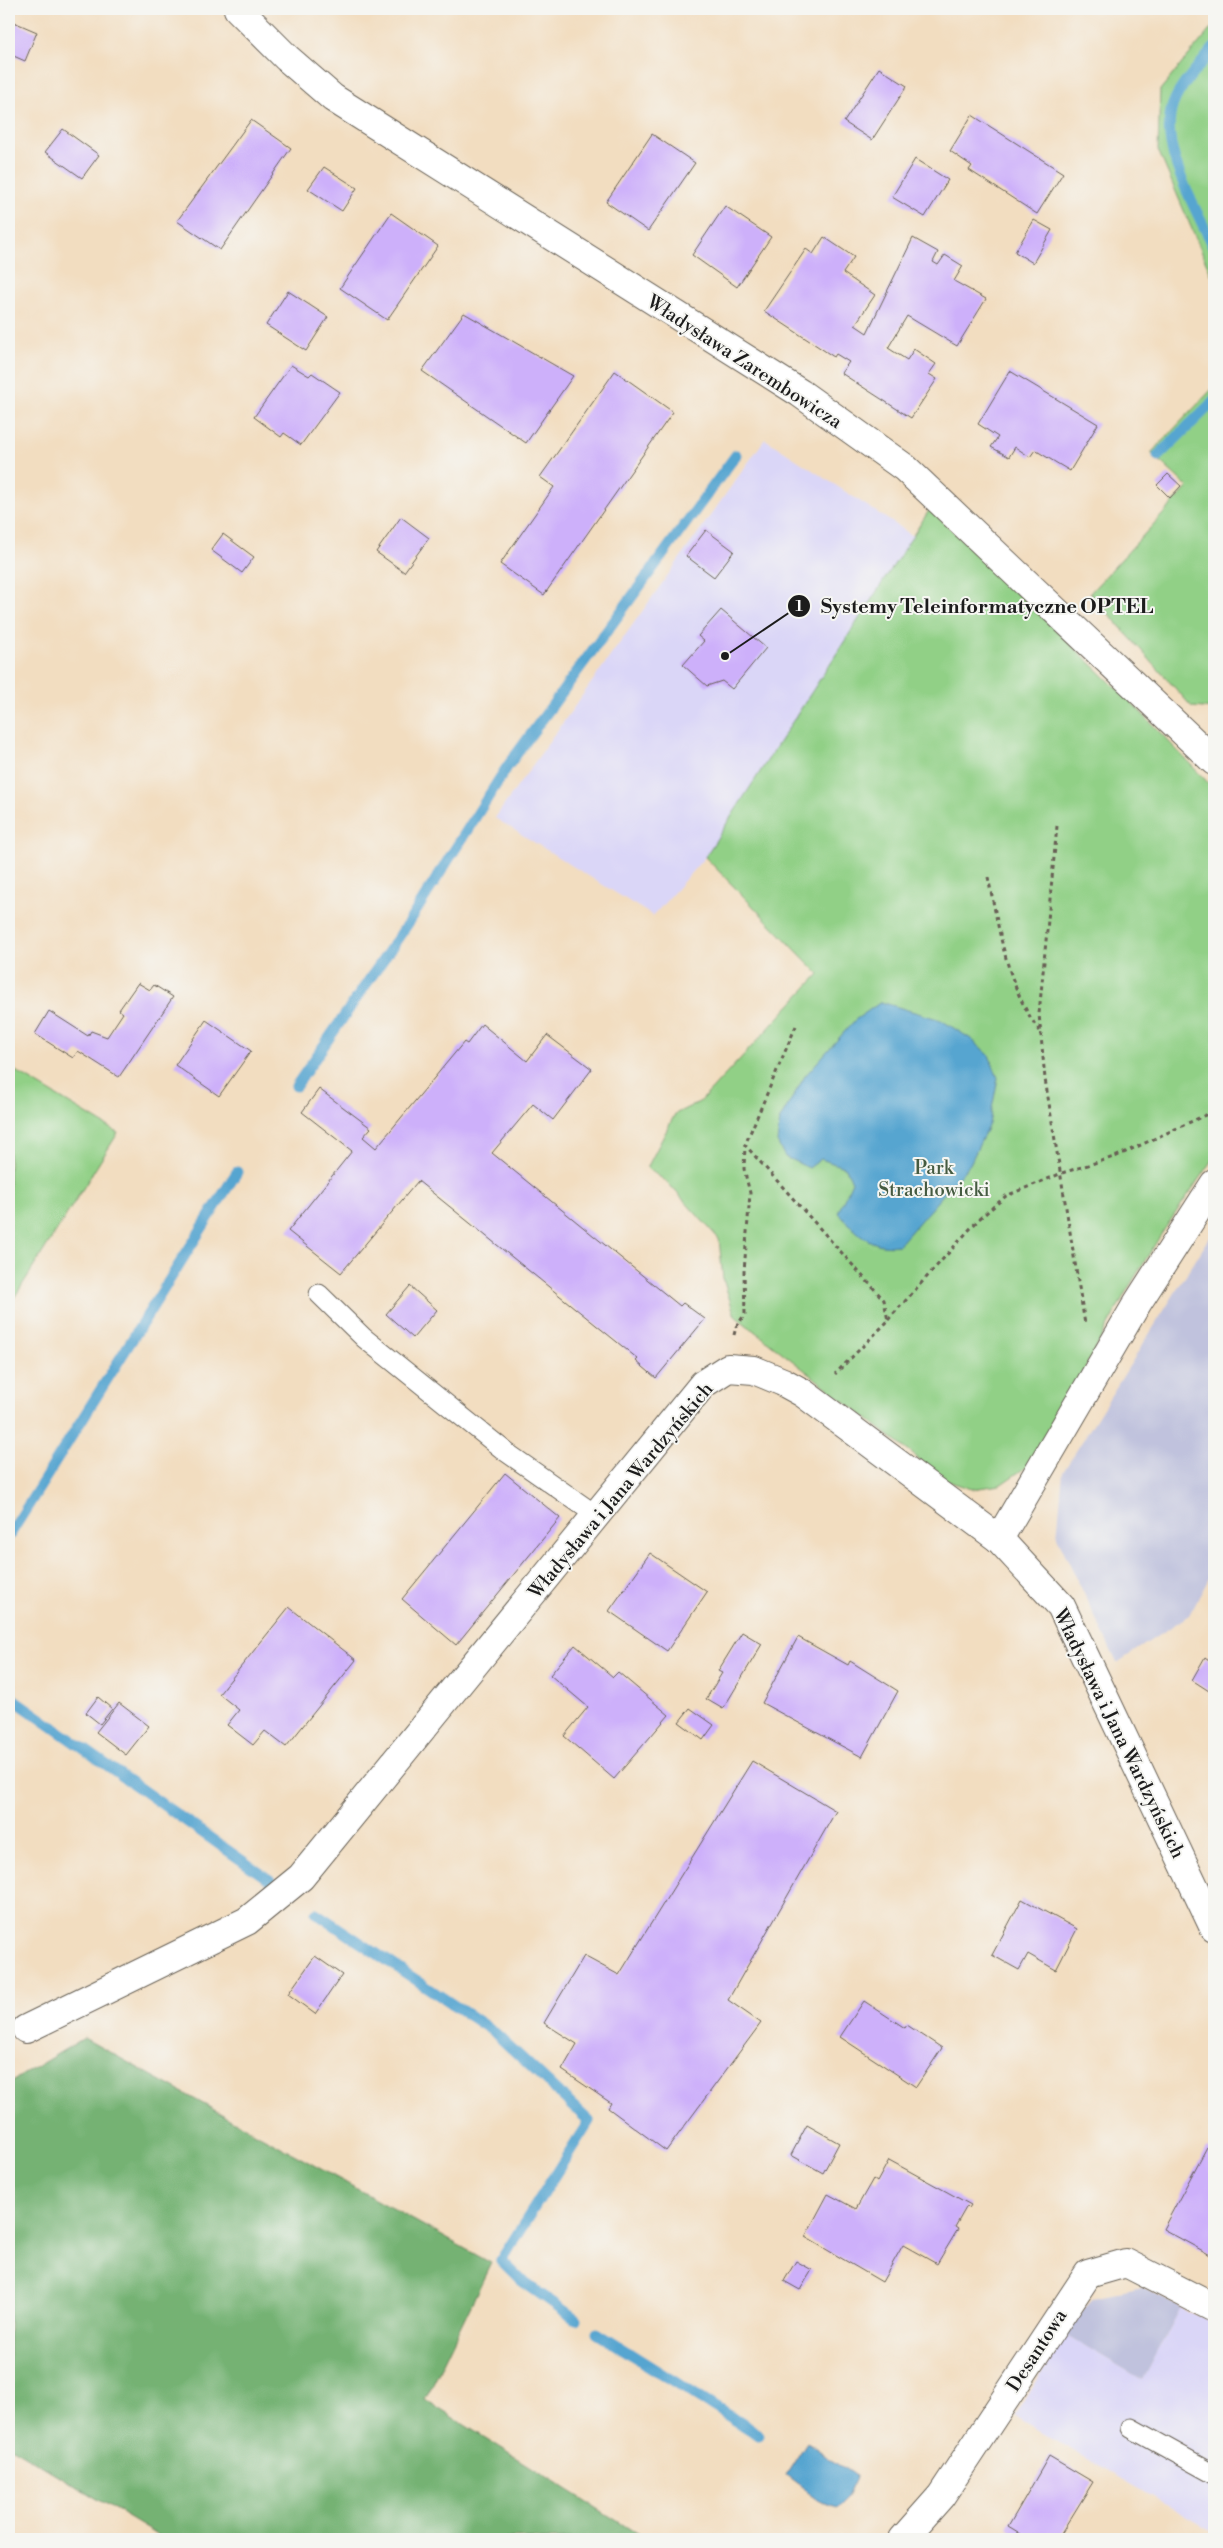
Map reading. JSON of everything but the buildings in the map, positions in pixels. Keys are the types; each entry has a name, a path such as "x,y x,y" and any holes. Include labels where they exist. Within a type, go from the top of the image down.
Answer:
{"street":[{"name":"Władysława Zarembowicza","path":"238,9 287,58 333,98 800,393 905,468 1214,761"},
{"path":"999,1539 1138,1302 1214,1184"},
{"name":"Władysława i Jana Wardzyńskich","path":"26,2029 247,1920 301,1877 703,1384 728,1368 754,1370 803,1393 999,1539 1061,1606 1214,1928"},
{"name":"Desantowa","path":"903,2539 941,2496 1088,2274 1126,2263 1214,2308"}],"lane":[{"path":"319,1294 364,1338 506,1452 596,1516"},
{"path":"1131,2428 1214,2474"}],"path":[{"path":"1057,826 1039,1014 1045,1079 1062,1173 1086,1329"},
{"path":"988,877 1000,932 1017,988 1030,1018 1041,1033"},
{"path":"728,1368 736,1327 745,1314 744,1272 750,1193 744,1169 745,1145 796,1026"},
{"path":"803,1393 834,1375 888,1321 979,1218 1006,1196 1062,1173 1117,1156 1214,1112"},
{"path":"745,1145 884,1300 888,1321"}],"shaded area":[{"path":"765,439 913,536 705,857 653,916 495,818"},
{"path":"1210,1237 1214,1239 1214,1569 1189,1615 1117,1663 1057,1537 1063,1472"},
{"path":"1143,2287 1181,2307 1143,2380 1065,2334 1092,2297"},
{"path":"1181,2307 1214,2325 1214,2532 1015,2417 1065,2334 1143,2380"}],"green space":[{"path":"1214,25 1214,281 1158,150 1160,90"},
{"path":"1214,387 1214,709 1192,707 1090,593 1188,487 1151,453"},
{"name":"Park Strachowicki","path":"930,509 1133,704 1214,789 1214,1157 1162,1233 1127,1290 1035,1461 1000,1485 972,1489 947,1481 735,1316 723,1279 719,1239 667,1182 647,1168 675,1114 701,1101 819,974 705,857"},
{"path":"9,1067 118,1133 9,1306"},
{"path":"84,2038 491,2263 425,2400 646,2539 164,2539 9,2446 9,2083"}],"water":[{"path":"881,1002 941,1020 971,1039 989,1055 998,1078 989,1124 970,1164 899,1245 889,1246 872,1242 865,1238 838,1213 852,1182 846,1168 821,1159 809,1168 785,1157 777,1142 780,1119 805,1076 855,1020"},
{"path":"807,2442 857,2477 848,2496 836,2508 825,2504 786,2475"}],"waterway":[{"path":"1214,48 1178,94 1171,111 1169,127 1171,144 1182,181 1214,248"},
{"path":"1158,456 1214,401"},
{"path":"296,1086 409,922 507,767 736,455"},
{"path":"9,1536 237,1172"},
{"path":"9,1696 271,1881"},
{"path":"316,1913 494,2032 589,2121 501,2260 522,2281 576,2319"},
{"path":"597,2333 759,2435"}],"place":[{"name":"Systemy Teleinformatyczne OPTEL","path":"725,656"}]}
